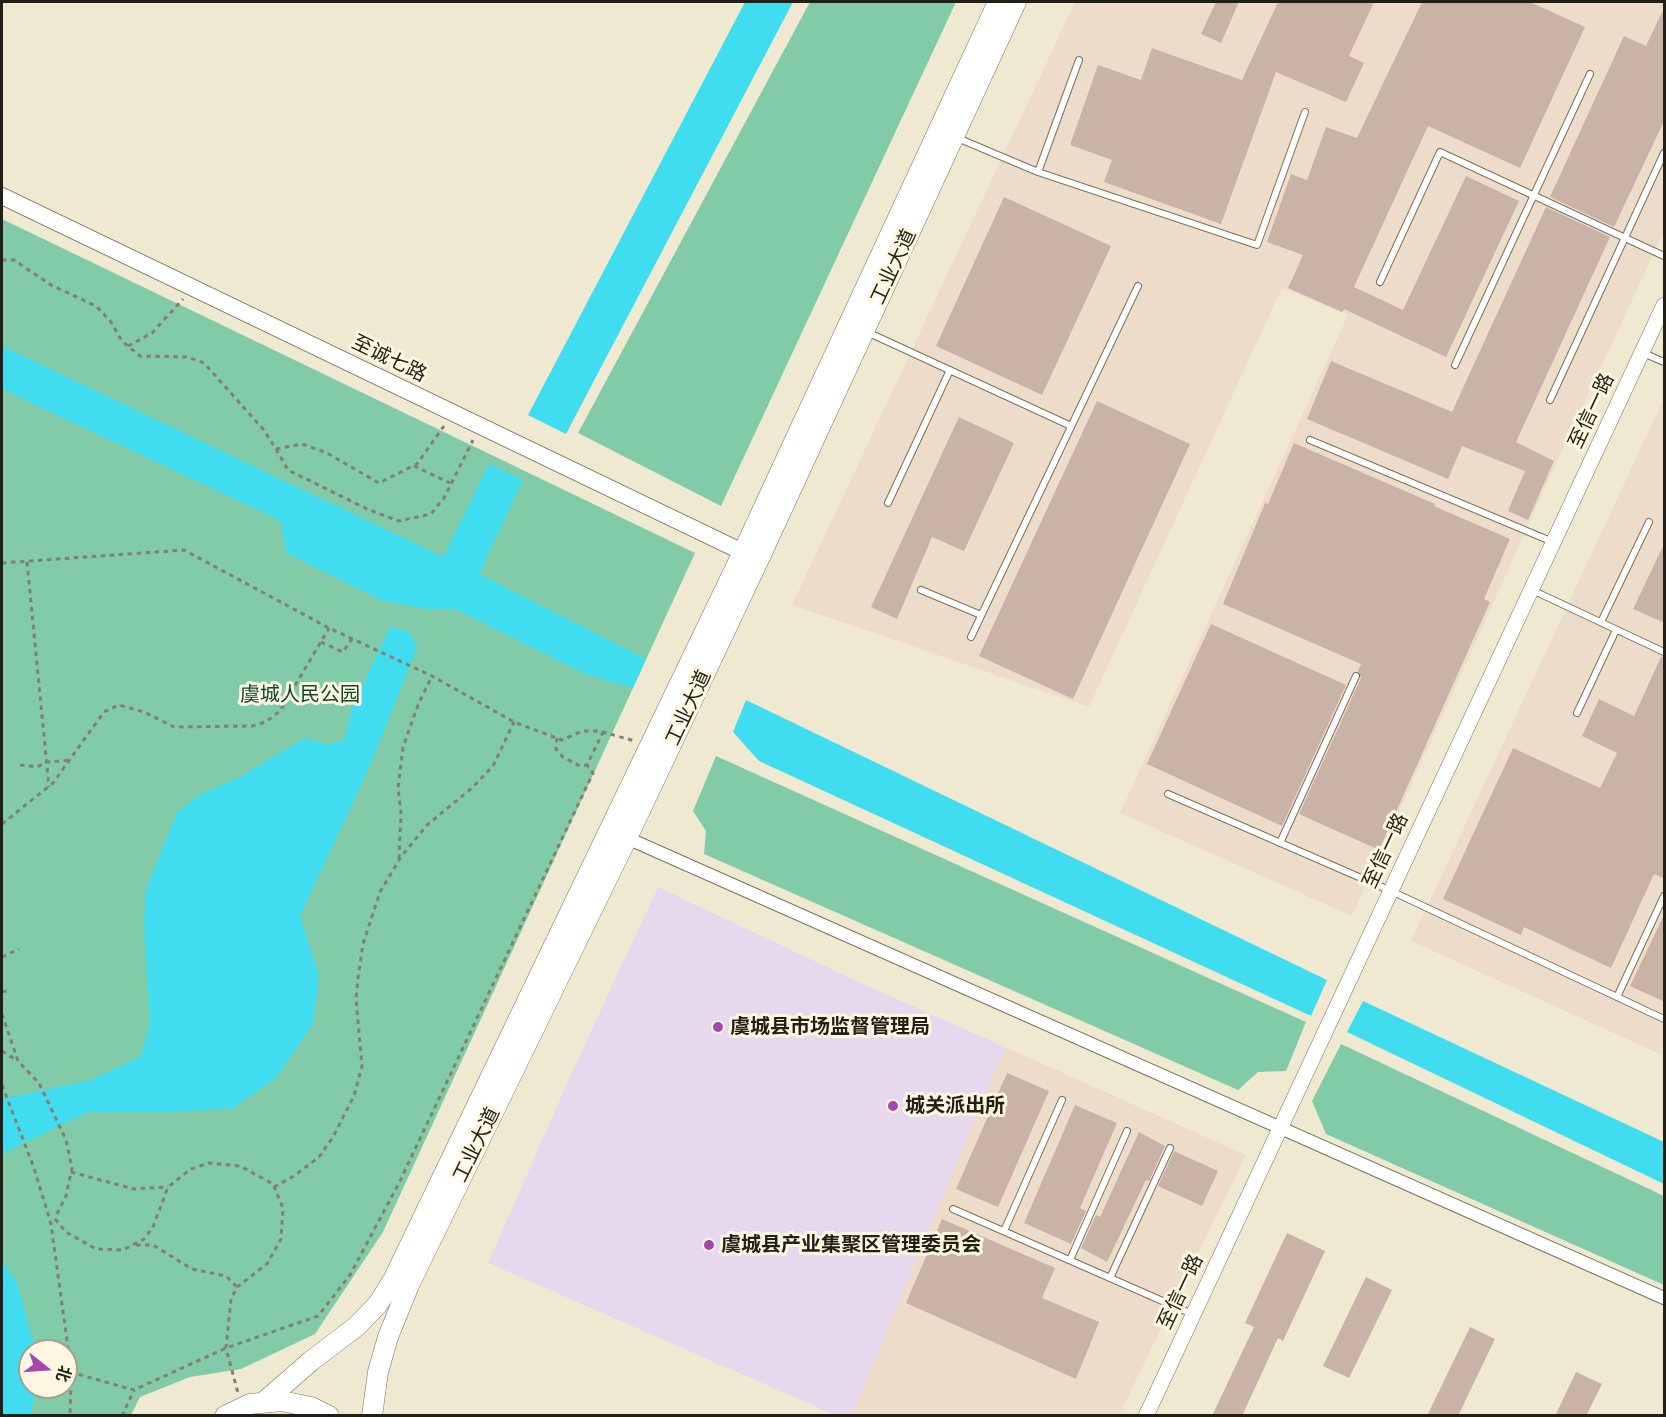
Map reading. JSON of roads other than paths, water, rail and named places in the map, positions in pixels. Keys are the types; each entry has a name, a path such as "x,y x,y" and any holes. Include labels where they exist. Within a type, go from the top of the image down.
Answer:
{"main road":[{"path":"946,133 998,2"},
{"name":"工业大道","path":"372,1416 383,1354 409,1285 627,838 751,556 946,133 1016,2"},
{"name":"至诚七路","path":"2,196 751,556"},
{"path":"265,1401 311,1361 357,1326 378,1305 393,1280 650,745 751,556"},
{"path":"234,1411 265,1401 296,1402 328,1416"}],"street":[{"name":"至信一路","path":"1146,1416 1665,305"},
{"path":"627,838 1665,1298"}],"lane":[{"path":"1038,172 1079,60"},
{"path":"1455,365 1590,74"},
{"path":"946,133 1038,172 1257,245 1305,112"},
{"path":"1380,282 1440,152 1665,256"},
{"path":"1550,400 1665,153"},
{"path":"971,637 1138,286"},
{"path":"857,327 1071,426"},
{"path":"1642,352 1665,363"},
{"path":"888,503 950,370"},
{"path":"1310,440 1554,543"},
{"path":"1601,622 1649,522"},
{"path":"921,590 981,615"},
{"path":"1532,590 1665,652"},
{"path":"1577,713 1616,630"},
{"path":"1280,843 1356,676"},
{"path":"1168,794 1391,891 1665,1019"},
{"path":"1617,997 1665,896"},
{"path":"1004,1231 1062,1100"},
{"path":"1070,1260 1127,1131"},
{"path":"1110,1278 1170,1148"},
{"path":"953,1209 1193,1314"}],"water":[{"path":"745,2 793,2 566,434 528,415"},
{"path":"2,346 443,557 489,464 523,480 479,574 646,659 633,688 585,674 455,609 427,609 383,601 286,553 281,521 2,389"},
{"path":"390,627 409,631 417,648 369,768 300,916 319,976 313,1024 276,1078 233,1108 170,1112 88,1112 2,1154 2,1099 91,1080 140,1057 150,1024 144,926 146,890 177,812 200,795 238,778 305,738 328,745 345,739 351,711"},
{"path":"746,700 1327,980 1311,1016 759,761 733,732"},
{"path":"1363,1001 1664,1142 1664,1184 1347,1032"},
{"path":"2,1260 17,1283 33,1339 18,1339 18,1399 34,1399 31,1415 2,1415"}],"place":[{"name":"虞城县市场监督管理局","path":"718,1027"},
{"name":"城关派出所","path":"893,1106"},
{"name":"虞城县产业集聚区管理委员会","path":"709,1245"}],"park label":[{"name":"虞城人民公园","path":"300,695"}]}
